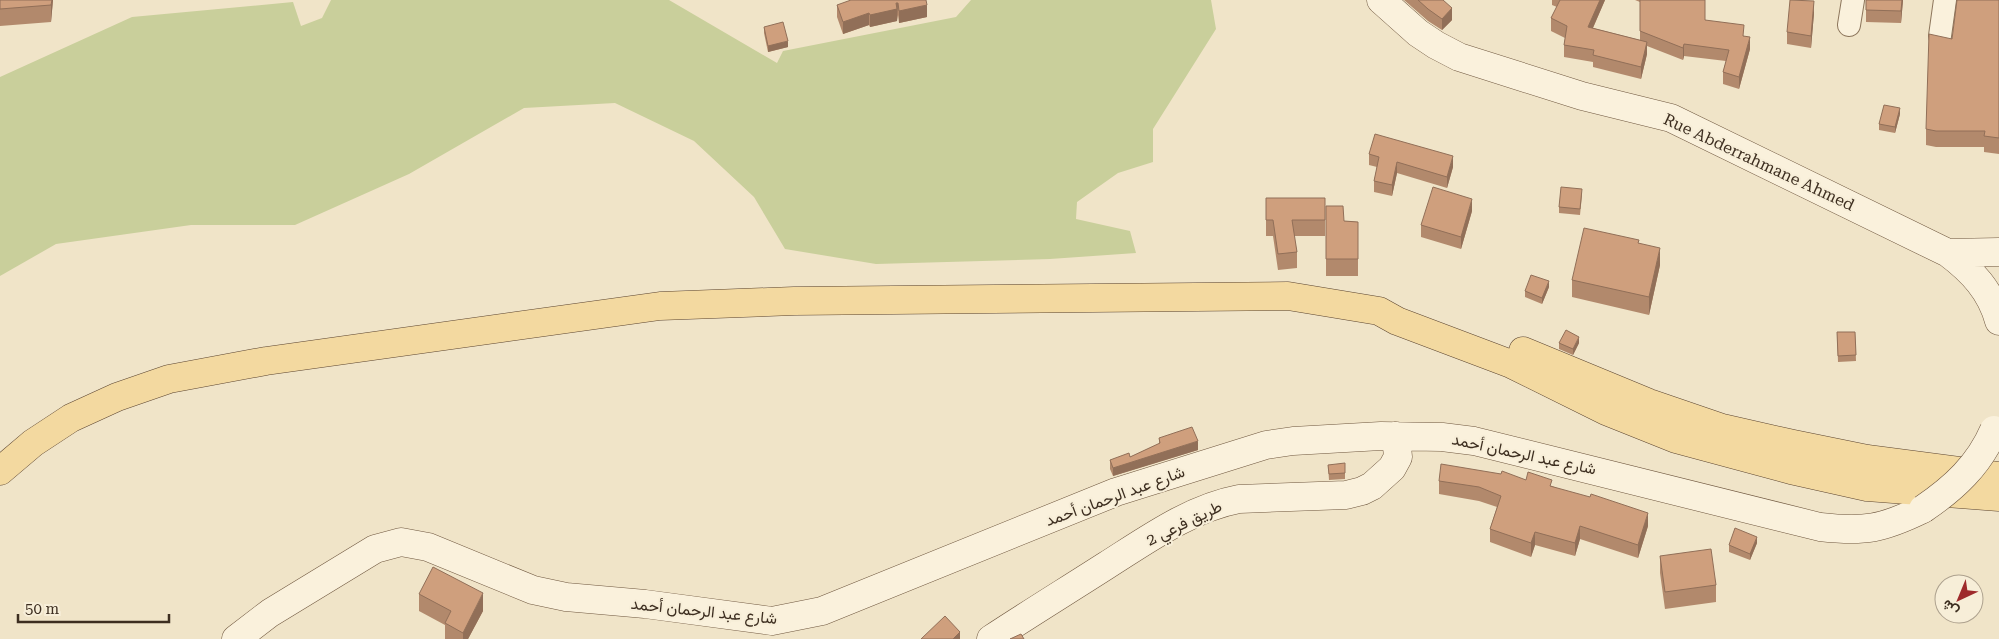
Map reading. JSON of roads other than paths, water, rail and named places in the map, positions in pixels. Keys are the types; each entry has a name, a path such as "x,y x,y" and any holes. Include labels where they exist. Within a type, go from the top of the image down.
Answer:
{"main road":[{"name":"Rue Abderrahmane Ahmed","path":"1381,0 1418,33 1436,46 1460,58 1582,96 1671,118 1948,253 1989,281 1992,300 1999,321"},
{"path":"1948,253 1999,252"},
{"path":"0,471 33,443 71,418 117,397 170,379 266,361 660,306 794,301 1288,296 1380,311 1397,321 1511,364 1606,411 1676,439 1791,470 1867,487 1999,497"},
{"path":"1380,311 1390,308 1402,308 1461,325 1649,403 1722,428 1867,459 1999,476"},
{"name":"شارع عبد الرحمان أحمد","path":"236,639 270,613 375,549 401,542 428,547 533,590 566,597 645,604 772,621 803,617 868,594 1116,492 1266,444 1294,441 1396,436 1474,440 1820,527 1850,530 1876,528 1900,520 1923,509 1958,483 1986,447 1996,422"},
{"name":"طريق فرعي 2","path":"991,639 1145,541 1179,522 1222,502 1240,499 1346,495 1372,486 1392,468 1398,457 1396,436"}],"street":[{"path":"1849,24 1853,0"},
{"path":"1940,36 1945,0"}]}
